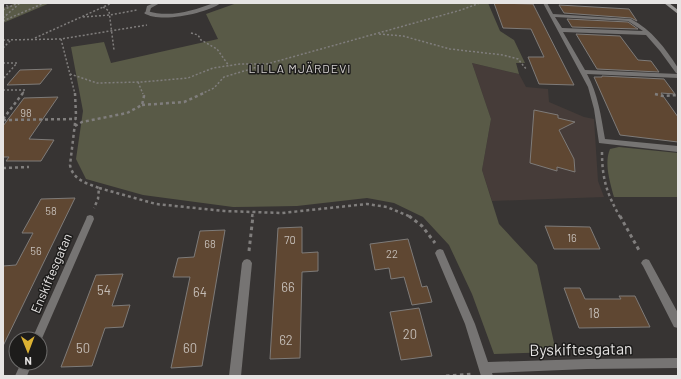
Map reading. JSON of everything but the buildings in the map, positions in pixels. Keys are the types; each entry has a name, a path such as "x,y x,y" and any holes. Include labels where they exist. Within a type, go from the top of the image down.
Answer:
{"street":[{"path":"158,3 148,10 153,16 165,17 201,9 219,3"},
{"path":"545,3 591,87 597,109 602,142 678,149"},
{"path":"666,3 678,12"},
{"path":"551,15 623,18 634,22 656,41 678,72"},
{"path":"560,30 648,33"},
{"path":"583,72 678,76"},
{"name":"Enskiftesgatan","path":"41,331 90,219"},
{"path":"440,253 470,324 486,372"},
{"path":"235,376 247,263"},
{"path":"646,263 678,323"},
{"name":"Byskiftesgatan","path":"486,372 587,364 678,363"}],"path":[{"path":"3,3 9,7"},
{"path":"3,10 19,3"},
{"path":"3,20 19,3"},
{"path":"3,20 44,3"},
{"path":"32,39 112,3"},
{"path":"75,126 82,122 127,113 142,105 184,102 214,88 224,77 461,10 480,3"},
{"path":"103,7 109,11 113,32 114,50"},
{"path":"81,17 148,10"},
{"path":"3,40 61,39 113,32 150,24"},
{"path":"191,33 198,35 201,40 217,49 230,66"},
{"path":"377,34 403,36 450,48 504,55 518,59 527,70"},
{"path":"61,39 70,74 76,107 76,119 70,160 71,171 81,181 99,188 156,204 224,211 282,213 367,204 380,205 405,212 416,220 433,238 440,253"},
{"path":"3,48 12,40"},
{"path":"3,63 17,63 3,79"},
{"path":"70,74 97,83 138,82 188,78 213,68 267,64"},
{"path":"138,82 144,96 142,105"},
{"path":"3,90 25,90 3,119"},
{"path":"655,94 663,96 678,95"},
{"path":"3,112 8,112"},
{"path":"3,119 76,119"},
{"path":"602,142 602,166 608,195 646,263"},
{"path":"3,168 29,167"},
{"path":"90,219 98,199 99,188"},
{"path":"247,263 253,212"},
{"path":"446,376 486,372"}],"shaded area":[{"path":"472,63 519,74 526,87 548,89 549,102 584,117 594,119 598,181 604,197 492,201 482,170 491,119"}],"green space":[{"path":"16,3 50,3 3,23 3,8"},
{"path":"237,3 488,3 500,31 514,40 525,63 516,63 519,74 472,63 491,119 482,170 499,224 537,265 556,352 494,354 472,294 449,245 423,217 394,203 367,198 297,206 233,207 143,195 86,179 76,159 83,111 71,47 104,42 111,63 218,39 206,14"},
{"path":"619,147 678,153 678,197 614,197 608,173 608,154 610,149"}],"district":[{"name":"LILLA MJÄRDEVI","path":"300,69"}]}
